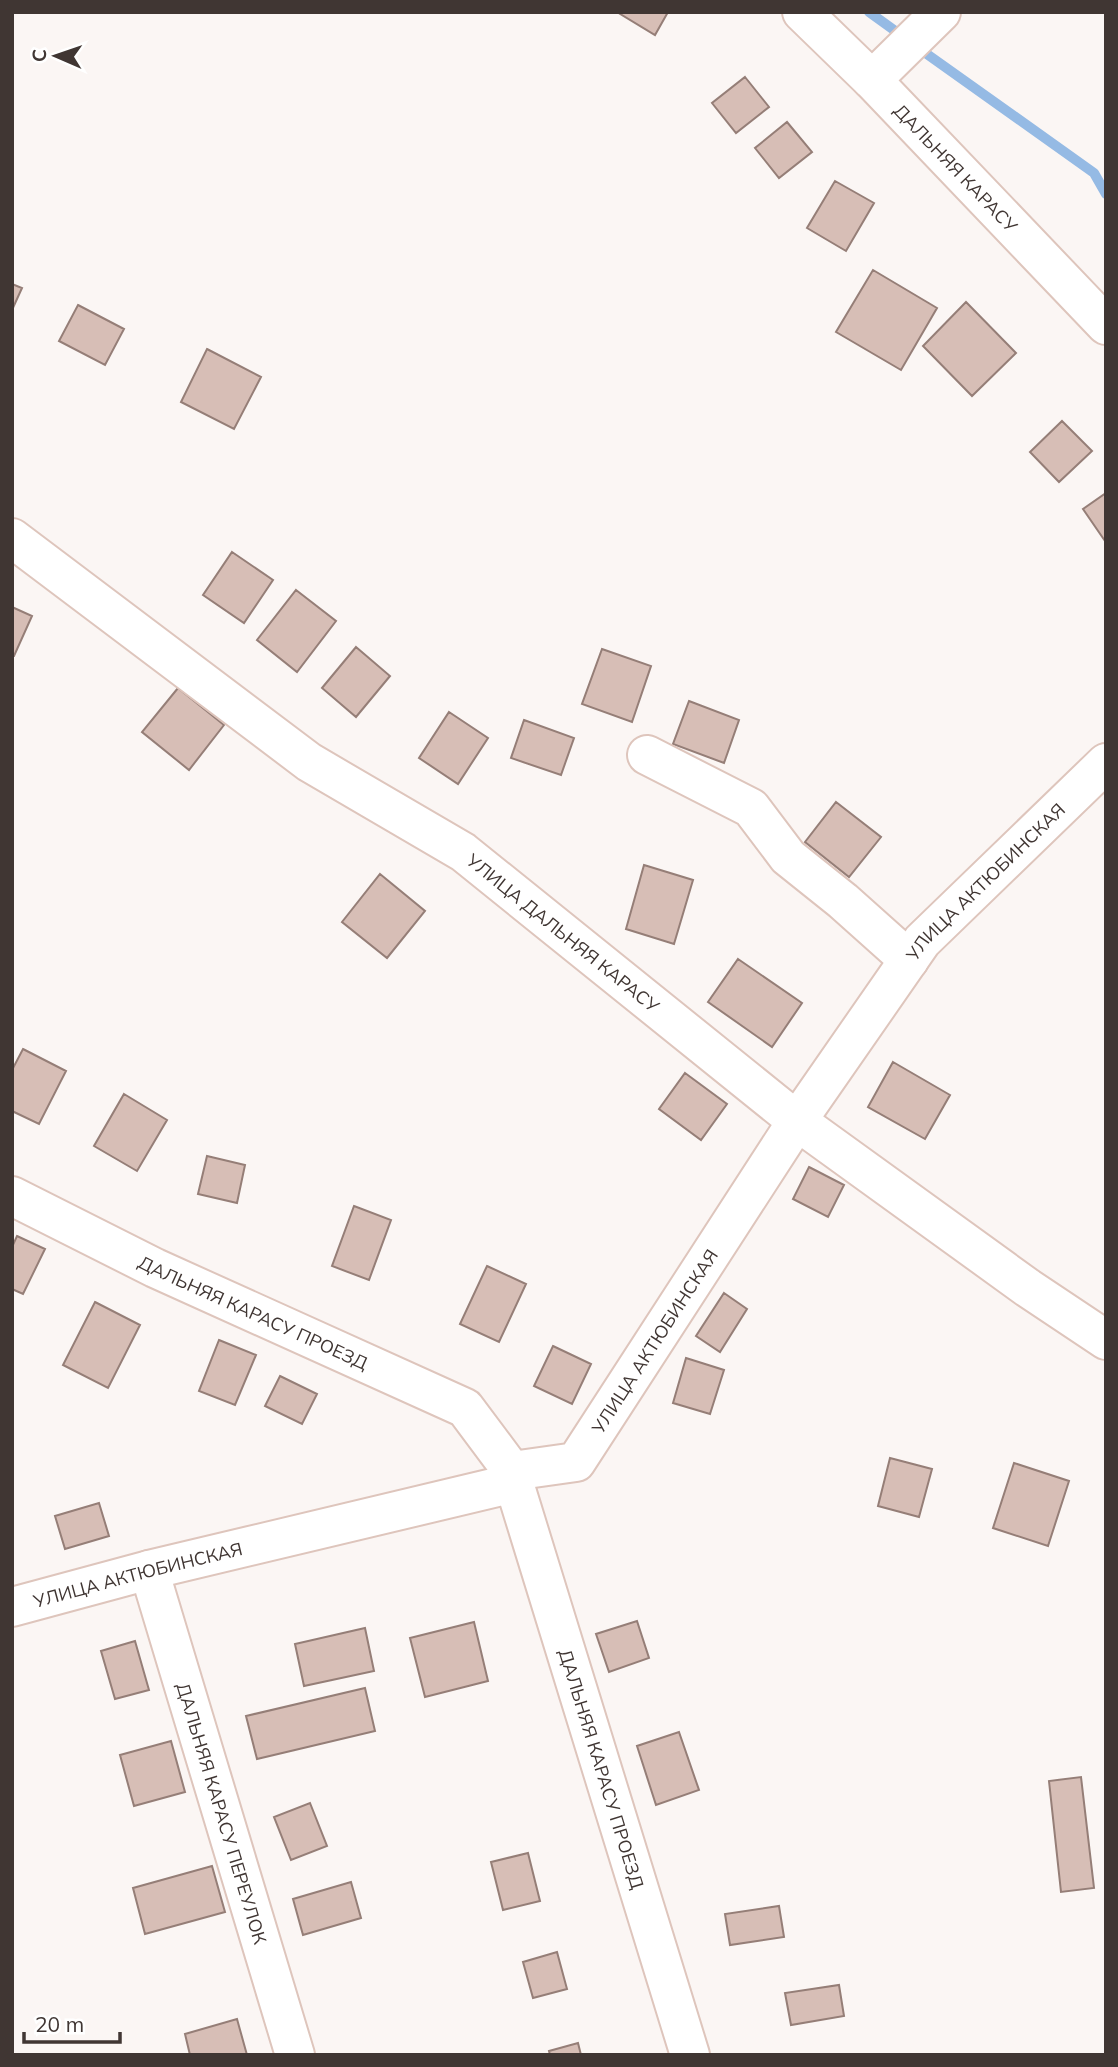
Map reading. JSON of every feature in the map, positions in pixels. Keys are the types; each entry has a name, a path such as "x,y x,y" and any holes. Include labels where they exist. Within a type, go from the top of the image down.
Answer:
{"street":[{"name":"ДАЛЬНЯЯ КАРАСУ","path":"802,12 872,80 1106,326"},
{"path":"872,80 941,12"},
{"name":"УЛИЦА ДАЛЬНЯЯ КАРАСУ","path":"12,538 309,762 463,852 797,1121 1028,1288 1106,1340"},
{"path":"647,755 751,808 788,857 843,901 909,960"},
{"name":"УЛИЦА АКТЮБИНСКАЯ","path":"12,1607 576,1462 797,1121 922,941 1106,763"},
{"name":"ДАЛЬНЯЯ КАРАСУ ПРОЕЗД","path":"12,1196 155,1268 464,1408 513,1477 690,2055"},
{"name":"ДАЛЬНЯЯ КАРАСУ ПЕРЕУЛОК","path":"149,1570 295,2055"}],"building":[{"path":"617,12 668,12 655,35"},
{"path":"745,77 769,107 736,133 712,103"},
{"path":"787,122 812,152 779,178 755,148"},
{"path":"835,181 874,203 846,251 807,228"},
{"path":"873,270 937,308 901,370 836,332"},
{"path":"12,284 22,288 12,310"},
{"path":"966,302 1016,353 972,396 923,346"},
{"path":"78,305 124,329 105,365 59,341"},
{"path":"207,349 261,377 234,429 181,402"},
{"path":"1062,421 1092,451 1059,482 1030,452"},
{"path":"1106,493 1106,540 1105,541 1083,509"},
{"path":"232,552 273,580 244,623 203,595"},
{"path":"296,590 336,621 297,672 257,640"},
{"path":"12,607 32,616 14,656 12,656"},
{"path":"356,647 390,676 356,717 322,688"},
{"path":"602,649 651,666 632,722 582,704"},
{"path":"178,688 224,725 189,770 142,732"},
{"path":"689,701 739,720 724,763 673,744"},
{"path":"449,712 488,738 458,784 419,758"},
{"path":"524,720 574,738 561,775 511,758"},
{"path":"836,802 881,837 849,877 805,842"},
{"path":"644,865 693,880 674,944 626,929"},
{"path":"380,874 425,911 387,958 342,922"},
{"path":"738,959 802,1003 772,1047 708,1002"},
{"path":"23,1049 66,1071 39,1124 12,1111 12,1070"},
{"path":"893,1062 950,1095 925,1139 868,1107"},
{"path":"685,1073 727,1104 701,1140 659,1109"},
{"path":"124,1094 167,1120 137,1171 94,1146"},
{"path":"207,1156 245,1165 237,1203 198,1194"},
{"path":"809,1167 844,1185 828,1217 793,1199"},
{"path":"354,1206 391,1220 369,1280 332,1266"},
{"path":"17,1236 45,1249 23,1294 12,1289 12,1247"},
{"path":"487,1266 526,1284 499,1342 460,1324"},
{"path":"724,1293 747,1309 720,1352 696,1336"},
{"path":"95,1302 140,1325 108,1388 63,1365"},
{"path":"219,1340 256,1355 235,1405 199,1391"},
{"path":"553,1346 591,1364 572,1404 534,1386"},
{"path":"686,1358 724,1370 710,1414 673,1403"},
{"path":"280,1376 317,1394 302,1424 265,1406"},
{"path":"890,1458 932,1469 919,1517 878,1506"},
{"path":"1014,1463 1069,1481 1048,1546 993,1528"},
{"path":"99,1503 109,1536 65,1549 55,1516"},
{"path":"637,1621 649,1658 609,1672 596,1634"},
{"path":"474,1622 488,1681 425,1697 410,1638"},
{"path":"365,1628 374,1671 304,1686 295,1644"},
{"path":"135,1641 149,1690 115,1699 101,1651"},
{"path":"365,1688 375,1731 257,1759 246,1716"},
{"path":"679,1732 699,1790 656,1805 637,1746"},
{"path":"171,1741 185,1792 134,1806 120,1755"},
{"path":"1081,1777 1094,1888 1061,1892 1049,1781"},
{"path":"310,1803 327,1846 291,1860 274,1817"},
{"path":"528,1853 540,1901 503,1910 491,1862"},
{"path":"212,1866 225,1912 145,1934 133,1888"},
{"path":"351,1882 361,1918 303,1935 293,1899"},
{"path":"779,1906 784,1937 730,1945 725,1914"},
{"path":"557,1952 567,1989 533,1998 523,1962"},
{"path":"839,1985 844,2016 791,2025 785,1993"},
{"path":"237,2019 247,2055 190,2055 185,2034"},
{"path":"578,2043 581,2055 550,2055 549,2051"}],"waterway":[{"path":"869,12 905,38"},
{"path":"917,47 1094,173 1106,194"}]}
